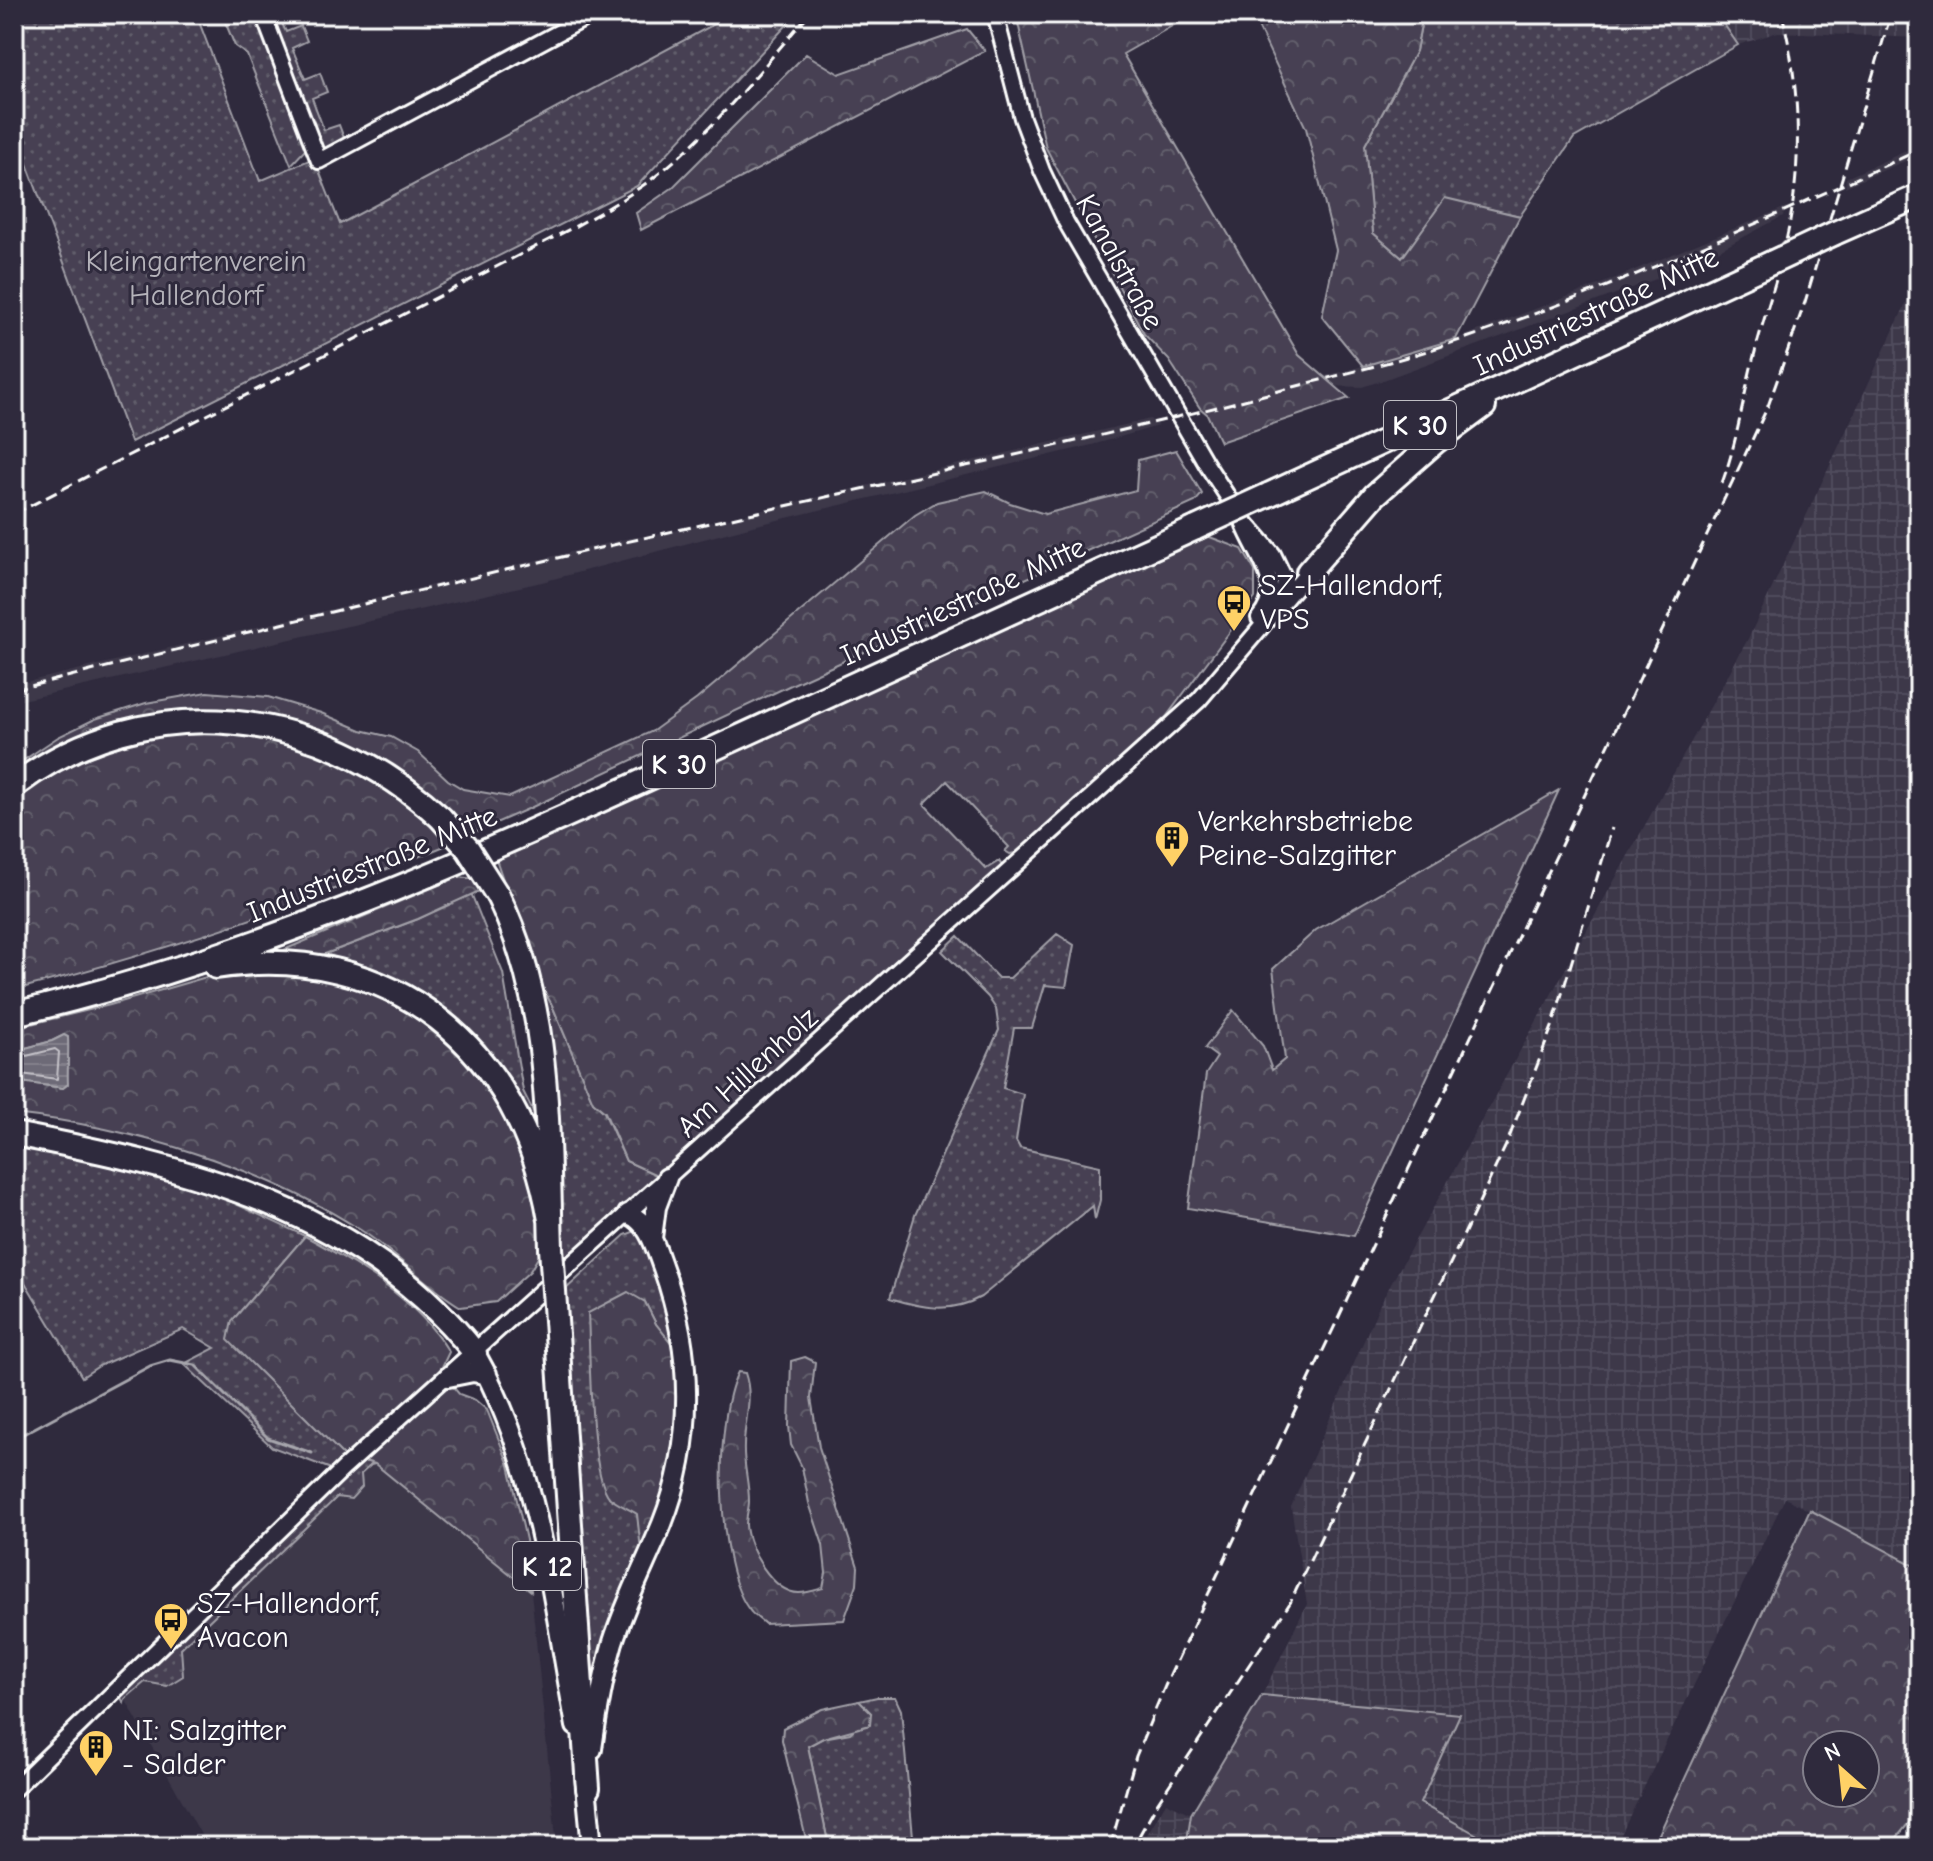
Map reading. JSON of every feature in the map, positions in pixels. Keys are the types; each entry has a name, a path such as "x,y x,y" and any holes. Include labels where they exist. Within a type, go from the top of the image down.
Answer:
{"highway":[{"name":"Industriestraße Mitte","path":"14,1014 152,977 247,947 435,874 1919,196"},
{"path":"1308,572 1375,495 1435,442 1485,405 1572,355"},
{"path":"14,786 66,754 123,732 185,722 238,723 291,732 352,755 399,783 441,818 468,849 498,896 525,963 541,1041 550,1169 551,1248 588,1788"},
{"path":"152,977 233,964 302,964 369,981 422,1007 477,1056 509,1098 534,1155 550,1220"},
{"path":"14,1134 169,1169 221,1184 301,1215 347,1240 395,1272 440,1313 475,1353"}],"main road":[{"name":"K 12","path":"652,1238 656,1207 667,1178"},
{"name":"K 12","path":"588,1788 595,1723 606,1668 622,1617 669,1503 685,1433 687,1391 680,1326 652,1238 636,1217 628,1214"},
{"name":"K 12","path":"475,1353 504,1410 528,1481 559,1623 588,1788 592,1847"},
{"path":"448,1377 473,1372 487,1374"}],"street":[{"path":"263,14 319,161 593,14"},
{"path":"560,14 567,28"},
{"name":"Kanalstraße","path":"995,14 1022,118 1066,222 1207,465 1241,517 1273,554 1285,579"},
{"name":"Kanalstraße","path":"1241,517 1267,572"},
{"path":"1267,572 1285,579 1308,572"},
{"name":"Am Hillenholz","path":"1183,712 1212,672 1268,607 1271,599 1267,572"},
{"name":"Am Hillenholz","path":"14,1789 344,1468 1199,700 1308,572"},
{"path":"1280,605 1285,579"}],"shaded area":[{"path":"1717,14 1919,14 1919,38 1778,32 1738,45"},
{"path":"1908,150 1905,161 1845,187 1846,178"},
{"path":"1786,207 1783,216 1686,268 1381,381 1362,387 1325,386 1207,414 1200,408 1456,339 1601,284"},
{"path":"1919,276 1919,1568 1785,1498 1615,1847 1499,1847 1420,1803 1460,1714 1262,1695 1307,1604 1291,1507 1380,1304 1749,637"},
{"path":"1150,419 1158,426 1092,445 753,526 542,582 14,702 14,685 629,538 656,535"},
{"path":"375,1464 531,1591 557,1847 208,1847 125,1699 366,1469"},
{"path":"1166,1802 1191,1814 1186,1847 1140,1847"}],"green space":[{"name":"Kleingartenverein Hallendorf","path":"14,14 196,14 260,181 314,158 340,224 733,14 797,14 637,186 131,442 14,129"},
{"path":"222,14 255,14 307,148 291,165 247,55 235,46"},
{"path":"269,14 278,14 286,32 301,26 307,41 292,48 305,79 320,73 327,92 312,98 324,130 339,125 347,146 324,158"},
{"path":"1016,14 1193,14 1123,54 1299,355 1349,398 1220,442 1207,414 1169,360 1144,334 1046,148"},
{"path":"1252,14 1423,14 1416,51 1365,145 1373,233 1402,258 1445,198 1520,216 1456,339 1363,366 1322,316 1336,250 1306,128"},
{"path":"1423,14 1717,14 1738,45 1574,138 1520,216 1445,199 1402,258 1373,233 1365,145 1416,51"},
{"path":"967,29 985,51 641,230 636,213 672,188 806,54 839,74"},
{"path":"1176,450 1202,494 1195,502 466,836 393,772 202,715 14,780 14,768 18,764 58,737 95,719 146,703 207,692 268,697 321,713 361,730 391,737 418,752 448,780 463,789 510,797 653,731 697,699 915,515 937,502 986,491 1010,503 1045,514 1136,490 1138,460"},
{"path":"1199,533 1242,549 1255,571 1255,598 1166,717 1020,852 1010,854 1005,851 1009,847 947,781 924,804 986,869 999,861 1001,871 659,1176 626,1161 605,1112 593,1102 552,1005 536,976 496,859"},
{"path":"210,729 296,741 395,786 452,843 236,924 14,990 14,796 43,775 128,739"},
{"path":"1559,790 1354,1236 1188,1208 1206,1074 1217,1057 1205,1048 1233,1010 1263,1046 1272,1070 1285,1059 1273,969 1316,930"},
{"path":"458,877 475,879 486,888 418,919 309,960 267,957"},
{"path":"471,893 503,973 523,1091 535,1115 545,1170 483,1052 309,960 418,919"},
{"path":"1057,934 1074,945 1066,987 1045,985 1032,1028 1014,1028 1003,1088 1023,1094 1016,1141 1020,1148 1100,1166 1100,1200 1095,1220 1093,1206 981,1297 970,1302 936,1308 890,1298 915,1215 999,1030 996,1009 988,997 942,951 958,936 998,978 1010,978"},
{"path":"220,973 313,973 381,995 440,1034 470,1064 512,1123 539,1205 543,1249 530,1271 496,1302 461,1307 359,1229 280,1186 237,1168 148,1139 14,1114 14,1081 63,1088 67,1085 68,1059 64,1035 14,1051 14,1028 110,1005"},
{"path":"536,976 552,1005 593,1102 604,1112 626,1161 659,1176 564,1265 562,1228 559,1227"},
{"path":"14,1138 184,1180 305,1236 232,1321 343,1455 375,1464 361,1474 362,1487 351,1499 337,1497 181,1648 183,1676 167,1686 145,1682 124,1703 112,1683 331,1469 272,1447 184,1364 215,1348 183,1329 99,1366 82,1377 14,1264"},
{"path":"638,1230 662,1289 680,1354 656,1324 645,1302 609,1497 637,1513 642,1550 593,1698 589,1693 565,1290 625,1235"},
{"path":"305,1236 365,1271 420,1315 449,1352 440,1371 459,1394 475,1400 487,1410 509,1465 526,1540 531,1591 375,1464 343,1455 228,1340 232,1321"},
{"path":"628,1292 645,1302 656,1324 680,1354 683,1378 672,1482 641,1550 637,1514 610,1498 603,1485 594,1439 590,1381 588,1313"},
{"path":"805,1357 815,1362 811,1398 819,1447 858,1567 857,1584 844,1620 765,1624 751,1612 739,1592 730,1563 722,1494 725,1423 738,1372 745,1373 749,1392 744,1446 749,1501 747,1535 763,1568 780,1586 799,1593 823,1588 826,1573 823,1545 809,1503 802,1467 791,1445 789,1426 791,1361"},
{"path":"1810,1510 1919,1568 1919,1811 1889,1847 1653,1847"},
{"path":"1262,1695 1460,1714 1420,1803 1499,1847 1186,1847 1191,1814"},
{"path":"895,1697 901,1710 914,1847 829,1847 808,1746 823,1738 850,1733 871,1713 859,1701"},
{"path":"859,1701 871,1713 870,1725 823,1738 808,1746 829,1847 808,1847 782,1740 783,1728 822,1709"}],"water":[{"path":"64,1035 68,1037 68,1084 63,1088 14,1081 14,1051"}],"waterway":[{"path":"14,1439 150,1366 170,1360 195,1365 268,1438 312,1453"}],"railway":[{"path":"14,514 620,201 662,171 702,135 809,14"},
{"path":"1722,483 1782,258 1795,188 1796,100 1782,14"},
{"path":"1110,1847 1136,1756 1165,1686 1768,406 1805,302 1891,14"},
{"path":"14,690 596,549 1101,435 1394,361 1493,329 1616,282 1919,150"},
{"path":"1139,1836 1158,1802 1290,1603 1507,1143 1552,1027 1612,828"}],"place":[{"name":"SZ-Hallendorf, VPS","path":"1234,633"},
{"name":"Verkehrsbetriebe Peine-Salzgitter","path":"1172,869"},
{"name":"SZ-Hallendorf, Avacon","path":"171,1651"},
{"name":"NI: Salzgitter - Salder","path":"96,1778"}]}
